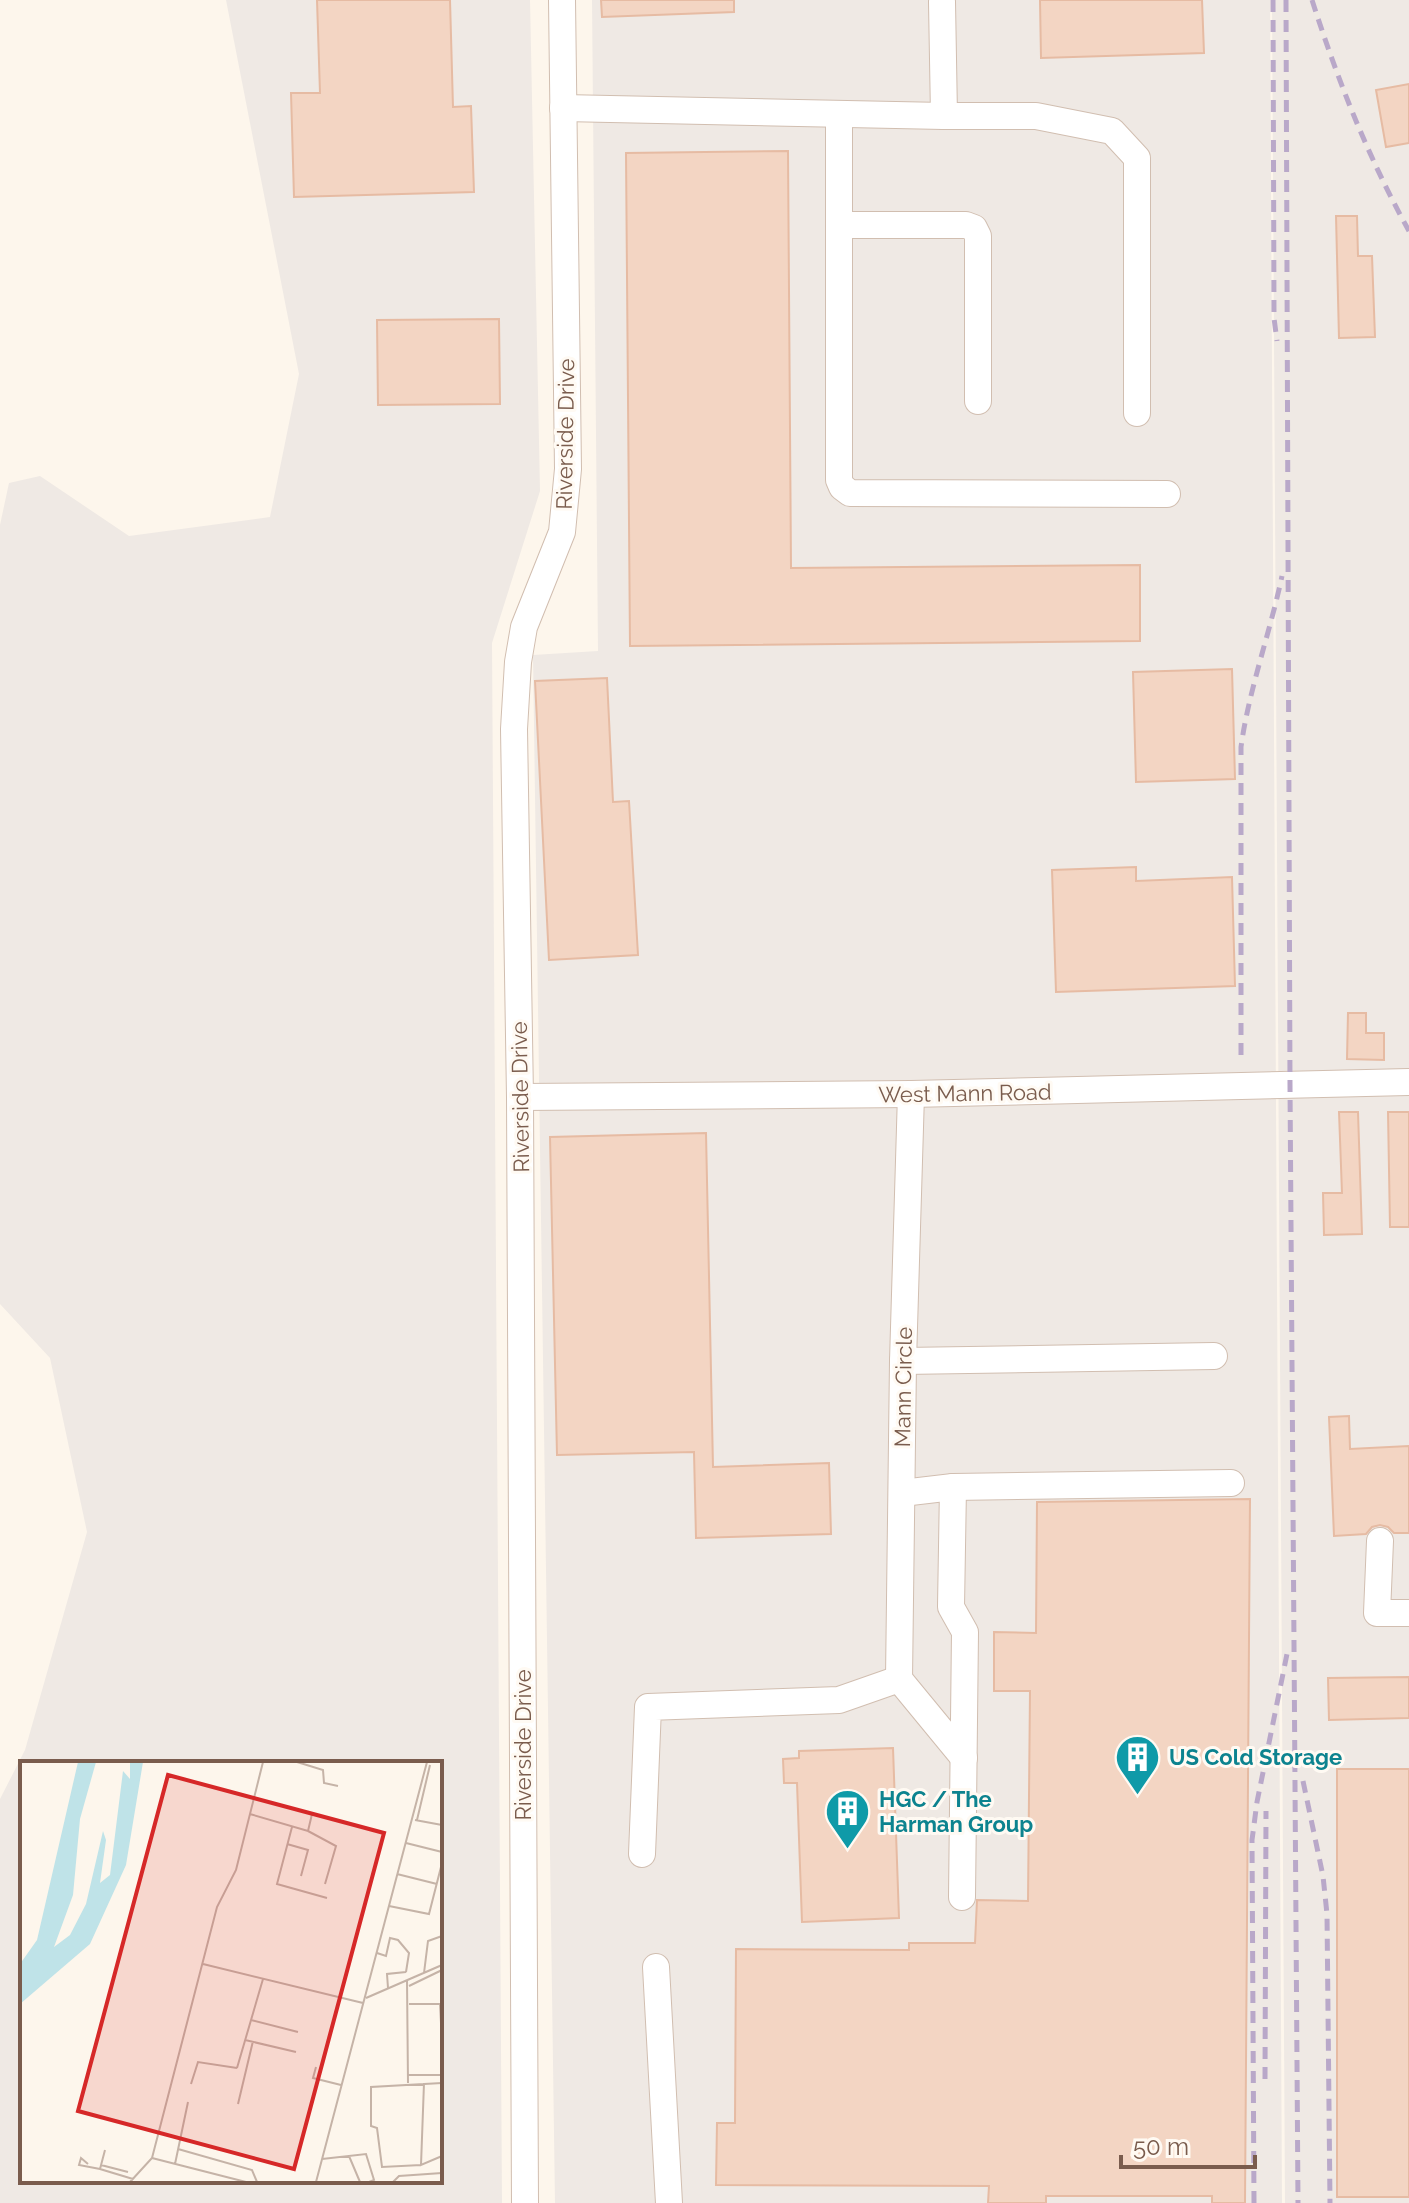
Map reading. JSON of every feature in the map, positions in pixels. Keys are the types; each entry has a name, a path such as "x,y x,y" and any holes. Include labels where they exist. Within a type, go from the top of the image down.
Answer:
{"street":[{"name":"Riverside Drive","path":"525,2203 520,1097 514,729 518,662 524,627 562,532 568,469 562,0"},
{"path":"942,2 944,116"},
{"path":"563,108 1036,116 1112,131 1137,158 1137,413"},
{"path":"839,114 839,480 842,487 850,493 1167,494"},
{"path":"839,225 966,225 974,228 978,236 978,401"},
{"name":"West Mann Road","path":"520,1097 911,1094 1409,1082"},
{"name":"Mann Circle","path":"899,1679 903,1361 911,1094"},
{"path":"903,1361 1214,1356"},
{"path":"902,1493 953,1487 1231,1483"},
{"path":"953,1487 951,1607 965,1632 962,1897"},
{"path":"1380,1541 1377,1613 1409,1613"},
{"path":"642,1854 648,1707 839,1700 899,1679 964,1758"},
{"path":"656,1967 669,2203"}],"shaded area":[{"path":"226,0 530,0 540,491 492,643 502,2203 0,2203 0,1799 25,1750 87,1532 50,1358 0,1304 0,525 9,483 40,476 129,536 270,517 299,374"},
{"path":"592,0 1270,0 1282,2203 555,2203 533,655 598,651"},
{"path":"1272,0 1409,0 1409,2203 1285,2203"}],"building":[{"path":"317,0 450,0 453,107 471,106 474,192 294,197 291,93 320,93"},
{"path":"601,0 734,0 734,12 602,17"},
{"path":"1040,0 1202,0 1204,53 1041,58"},
{"path":"1409,84 1409,143 1386,147 1376,90"},
{"path":"788,151 791,568 1140,565 1140,641 630,646 626,153"},
{"path":"1336,216 1357,216 1358,256 1372,256 1375,337 1339,338"},
{"path":"499,319 500,404 378,405 377,320"},
{"path":"1232,669 1235,779 1136,782 1133,672"},
{"path":"607,678 613,802 629,801 638,955 549,960 535,681"},
{"path":"1136,867 1136,881 1232,877 1235,986 1056,992 1052,870"},
{"path":"1348,1013 1366,1013 1366,1033 1384,1033 1384,1060 1347,1059"},
{"path":"1339,1112 1358,1112 1362,1234 1324,1235 1323,1193 1342,1193"},
{"path":"1388,1112 1409,1112 1409,1227 1390,1227"},
{"path":"706,1133 713,1467 829,1463 831,1534 696,1538 694,1452 557,1455 550,1137"},
{"path":"1349,1416 1350,1449 1409,1446 1409,1533 1394,1533 1380,1525 1372,1527 1366,1534 1334,1536 1329,1417"},
{"name":"US Cold Storage","path":"1250,1499 1245,2203 1212,2203 1212,2196 1046,2196 1046,2203 988,2203 989,2186 716,2185 717,2123 735,2123 736,1949 909,1950 909,1943 975,1943 977,1900 1028,1901 1030,1691 994,1691 994,1632 1036,1633 1037,1502"},
{"path":"1409,1677 1409,1718 1329,1720 1328,1678"},
{"name":"HGC / The Harman Group","path":"893,1748 899,1918 802,1922 797,1783 784,1783 783,1759 799,1758 799,1751"},
{"path":"1337,1769 1409,1769 1409,2197 1337,2197"}],"railway":[{"path":"1273,0 1274,318 1277,341"},
{"path":"1286,0 1298,2203"},
{"path":"1312,0 1355,118 1409,231"},
{"path":"1241,1055 1241,747 1282,576"},
{"path":"1254,2203 1252,1840 1287,1654"},
{"path":"1303,1781 1323,1876 1327,1914 1330,2203"},
{"path":"1265,2079 1266,1811"}],"place":[{"name":"US Cold Storage","path":"1138,1796"},
{"name":"HGC / The Harman Group","path":"848,1851"}]}
